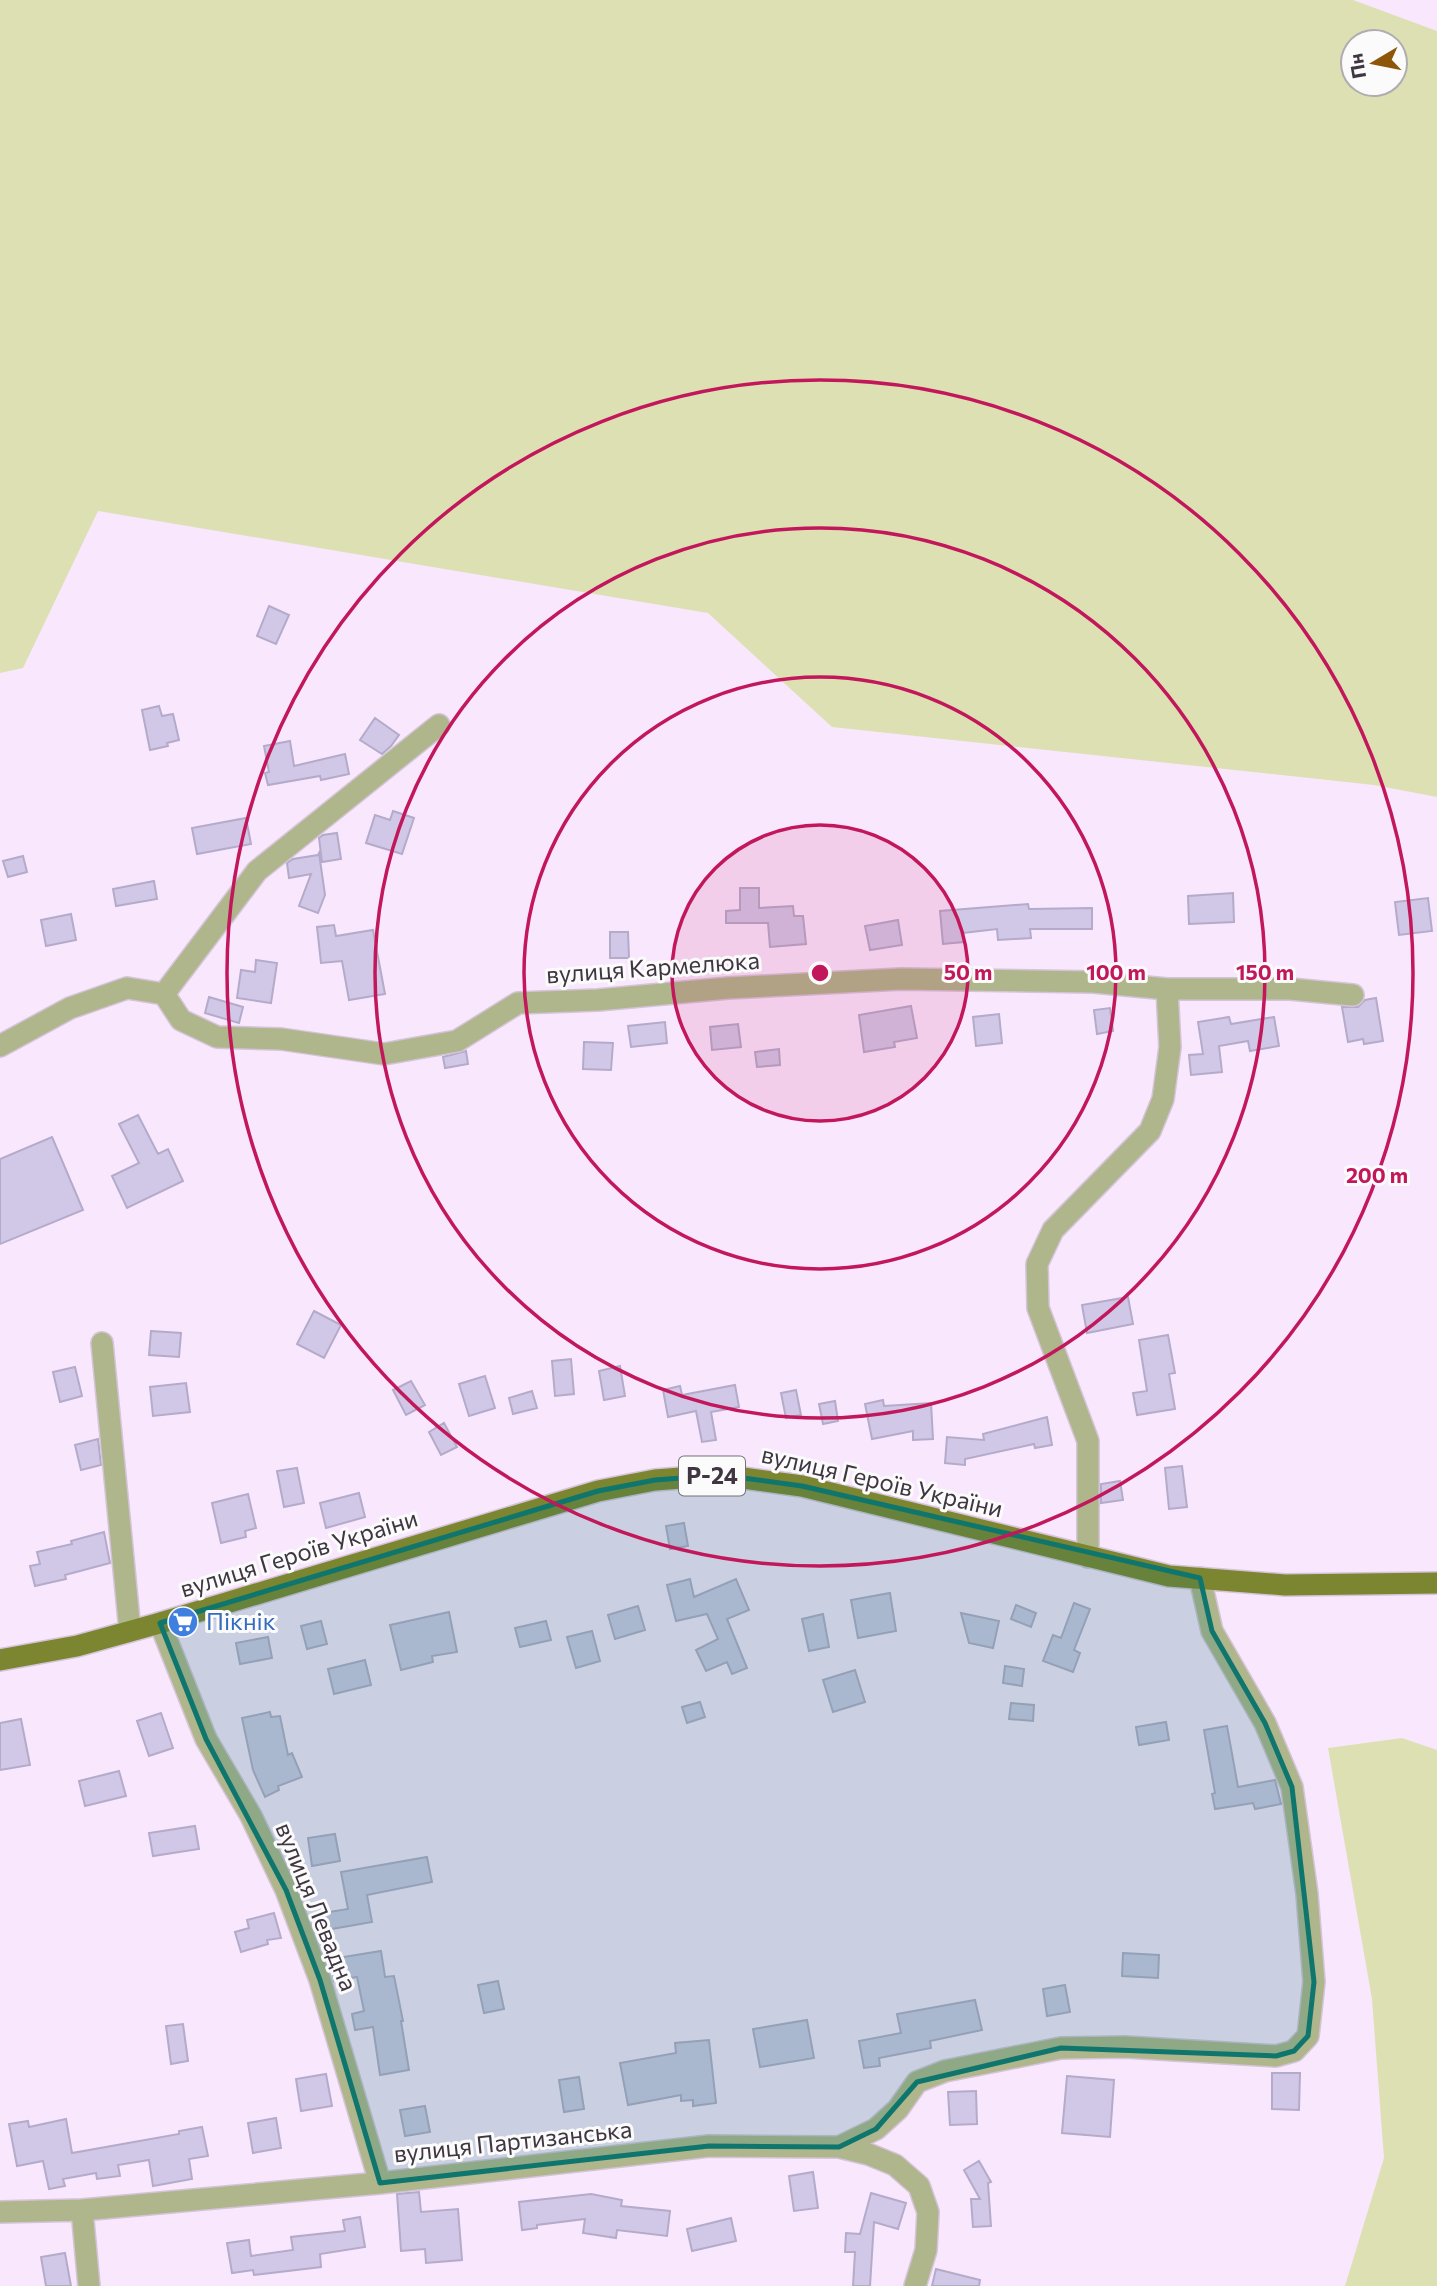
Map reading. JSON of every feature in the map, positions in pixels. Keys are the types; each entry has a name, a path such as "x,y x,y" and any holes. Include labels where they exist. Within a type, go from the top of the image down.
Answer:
{"main road":[{"name":"вулиця Героїв України","path":"0,1660 77,1646 159,1623 598,1491 655,1480 721,1475 802,1486 1169,1576 1285,1585 1437,1583"}],"street":[{"path":"0,1046 70,1008 127,988 164,994 257,871 439,725"},
{"name":"вулиця Кармелюка","path":"164,994 181,1020 217,1037 281,1039 384,1054 457,1041 518,1003 598,1000 728,988 901,979 1093,982 1167,989 1290,989 1353,995"},
{"path":"1088,1557 1088,1441 1038,1308 1037,1265 1053,1230 1150,1131 1163,1099 1170,1047 1167,989"},
{"path":"102,1343 130,1631"},
{"path":"839,2147 876,2129 898,2109 917,2082 945,2071 1061,2048 1125,2047 1276,2056 1294,2051 1308,2036 1314,1982 1307,1894 1293,1787 1265,1723 1212,1631 1200,1578"},
{"name":"вулиця Левадна","path":"159,1623 206,1739 251,1816 286,1890 320,1980 380,2183"},
{"name":"вулиця Партизанська","path":"0,2212 82,2210 380,2183 709,2146 839,2147 868,2154 895,2165 919,2186 928,2211 926,2250 915,2286"},
{"path":"82,2210 89,2286"}],"highlighted area":[{"path":"721,1475 802,1486 1200,1578 1212,1631 1265,1723 1292,1787 1314,1982 1308,2036 1294,2051 1276,2056 1061,2048 917,2082 876,2129 839,2147 709,2146 380,2183 320,1980 286,1890 206,1739 160,1623 598,1491 655,1480"}],"green space":[{"path":"0,0 1353,0 1437,31 1437,797 1374,785 832,727 708,613 98,511 23,668 0,673"},
{"path":"1402,1738 1437,1750 1437,2286 1345,2286 1384,2158 1372,1999 1328,1748"}],"building":[{"path":"269,606 289,615 276,644 257,636"},
{"path":"159,706 162,716 173,714 179,740 150,750 142,710"},
{"path":"375,718 399,735 382,754 360,740"},
{"path":"290,741 294,766 345,754 349,774 321,780 320,776 268,785 265,773 269,772 264,746"},
{"path":"393,811 414,818 402,854 366,843 375,815 390,820"},
{"path":"246,818 251,844 197,854 192,828"},
{"path":"337,833 341,859 322,862 319,838"},
{"path":"319,853 325,895 318,913 299,906 311,874 289,878 287,863"},
{"path":"23,856 27,872 8,877 3,861"},
{"path":"154,881 157,899 116,906 113,889"},
{"path":"740,888 759,888 759,908 793,906 794,916 803,916 806,944 770,947 768,923 726,923 726,911 740,910"},
{"path":"1233,893 1234,922 1189,924 1188,896"},
{"path":"1428,898 1432,931 1399,935 1395,902"},
{"path":"1028,904 1029,909 1092,908 1092,929 1030,929 1031,938 998,940 997,929 963,933 964,942 943,944 940,911"},
{"path":"71,914 76,940 46,946 41,920"},
{"path":"898,920 902,945 870,950 865,926"},
{"path":"334,925 336,936 373,930 385,994 349,1000 342,961 321,963 317,927"},
{"path":"610,932 628,932 629,958 610,958"},
{"path":"256,960 277,963 271,1003 237,998 241,970 255,972"},
{"path":"209,997 243,1007 239,1023 205,1013"},
{"path":"1376,998 1383,1041 1364,1044 1363,1039 1348,1042 1342,1007 1358,1007 1365,1000"},
{"path":"911,1006 917,1038 894,1042 895,1047 864,1052 859,1015"},
{"path":"1110,1008 1113,1031 1097,1034 1094,1010"},
{"path":"999,1014 1002,1043 976,1046 973,1017"},
{"path":"1229,1017 1231,1024 1274,1017 1279,1046 1250,1051 1248,1041 1219,1046 1222,1072 1191,1075 1189,1055 1203,1054 1198,1022"},
{"path":"665,1022 667,1043 631,1047 628,1026"},
{"path":"738,1024 741,1047 712,1050 710,1027"},
{"path":"584,1042 613,1043 611,1070 583,1069"},
{"path":"779,1049 780,1065 757,1067 755,1052"},
{"path":"466,1051 468,1064 445,1068 443,1057"},
{"path":"138,1115 158,1154 168,1149 183,1181 127,1208 112,1176 139,1163 119,1124"},
{"path":"52,1137 83,1210 0,1244 0,1159"},
{"path":"1128,1297 1133,1324 1087,1333 1082,1305"},
{"path":"314,1311 341,1325 324,1358 297,1344"},
{"path":"151,1331 181,1333 179,1357 149,1355"},
{"path":"1168,1335 1175,1373 1169,1374 1175,1409 1137,1415 1133,1393 1147,1391 1139,1340"},
{"path":"571,1359 574,1394 555,1396 552,1361"},
{"path":"620,1366 625,1396 604,1400 599,1371"},
{"path":"75,1367 82,1396 60,1402 53,1372"},
{"path":"485,1376 495,1408 469,1416 459,1384"},
{"path":"411,1381 425,1405 406,1415 393,1390"},
{"path":"186,1383 190,1412 153,1416 150,1387"},
{"path":"735,1385 739,1407 711,1412 716,1440 702,1442 696,1411 668,1417 663,1390 680,1386 682,1395"},
{"path":"796,1390 801,1415 786,1418 781,1393"},
{"path":"532,1391 537,1408 513,1414 509,1398"},
{"path":"883,1400 884,1406 931,1403 933,1439 913,1440 913,1431 872,1439 865,1404"},
{"path":"835,1401 838,1421 823,1424 819,1404"},
{"path":"1047,1417 1052,1445 1035,1448 1034,1444 965,1459 965,1465 945,1463 947,1437 984,1440 983,1434"},
{"path":"444,1423 457,1447 441,1455 429,1432"},
{"path":"98,1439 101,1465 81,1470 75,1445"},
{"path":"1182,1466 1187,1507 1169,1509 1165,1468"},
{"path":"297,1468 304,1503 284,1507 277,1471"},
{"path":"1120,1481 1123,1500 1101,1503 1101,1484"},
{"path":"359,1493 365,1517 326,1528 320,1503"},
{"path":"248,1494 256,1528 245,1531 246,1537 221,1543 212,1503"},
{"path":"684,1523 688,1546 670,1549 666,1526"},
{"path":"104,1532 110,1563 65,1575 66,1579 35,1586 30,1566 40,1564 37,1552 72,1544 71,1541"},
{"path":"690,1579 694,1597 736,1579 749,1610 727,1619 747,1668 732,1674 727,1662 706,1671 696,1650 718,1639 707,1614 676,1621 667,1585"},
{"path":"890,1593 896,1631 858,1638 851,1600"},
{"path":"1074,1603 1090,1609 1074,1650 1080,1653 1073,1672 1043,1661 1053,1635 1061,1638"},
{"path":"1016,1605 1036,1613 1031,1627 1011,1619"},
{"path":"638,1606 645,1630 615,1639 608,1615"},
{"path":"449,1612 457,1652 432,1656 433,1662 401,1670 390,1625"},
{"path":"961,1613 999,1621 993,1648 969,1643"},
{"path":"823,1614 829,1647 809,1651 802,1619"},
{"path":"321,1621 327,1644 307,1649 301,1626"},
{"path":"546,1621 551,1640 520,1647 515,1628"},
{"path":"592,1631 600,1661 576,1668 567,1637"},
{"path":"268,1637 272,1658 240,1664 236,1643"},
{"path":"365,1660 371,1685 334,1694 328,1669"},
{"path":"1005,1666 1024,1669 1022,1686 1003,1683"},
{"path":"855,1670 865,1702 833,1712 823,1680"},
{"path":"700,1702 705,1717 687,1723 682,1707"},
{"path":"1011,1703 1034,1705 1033,1721 1009,1719"},
{"path":"270,1712 271,1717 280,1716 288,1755 292,1753 302,1777 278,1786 279,1790 265,1797 253,1770 242,1718"},
{"path":"161,1713 173,1748 149,1756 137,1721"},
{"path":"21,1719 30,1765 0,1770 0,1723"},
{"path":"1166,1722 1169,1740 1139,1745 1136,1727"},
{"path":"1227,1726 1238,1787 1275,1780 1281,1804 1255,1809 1253,1803 1215,1809 1212,1794 1215,1793 1204,1730"},
{"path":"119,1771 126,1796 85,1806 79,1781"},
{"path":"195,1826 199,1849 153,1856 149,1833"},
{"path":"335,1834 340,1861 312,1866 308,1838"},
{"path":"427,1857 432,1882 367,1895 372,1922 326,1930 323,1913 348,1909 341,1872"},
{"path":"274,1913 281,1938 267,1940 268,1944 241,1952 235,1932 249,1928 247,1920"},
{"path":"381,1951 385,1977 394,1976 409,2070 380,2075 373,2027 355,2030 352,2014 364,2011 357,1977 334,1981 331,1959"},
{"path":"1123,1953 1159,1955 1158,1978 1122,1976"},
{"path":"498,1981 504,2009 484,2013 478,1985"},
{"path":"1065,1985 1070,2012 1047,2016 1043,1989"},
{"path":"975,2000 982,2030 930,2041 931,2048 879,2058 880,2066 864,2068 859,2041 901,2033 897,2014"},
{"path":"807,2020 814,2058 760,2067 753,2029"},
{"path":"183,2024 188,2061 171,2064 166,2026"},
{"path":"709,2040 716,2103 693,2106 693,2100 681,2101 681,2095 628,2105 620,2063 676,2053 675,2043"},
{"path":"1272,2073 1300,2073 1299,2110 1272,2109"},
{"path":"326,2074 332,2106 301,2111 296,2079"},
{"path":"1067,2076 1114,2080 1110,2137 1062,2133"},
{"path":"579,2077 584,2109 564,2112 559,2080"},
{"path":"976,2091 977,2124 950,2125 948,2092"},
{"path":"425,2106 430,2132 405,2136 400,2110"},
{"path":"276,2118 281,2148 253,2153 248,2123"},
{"path":"66,2119 72,2153 179,2134 179,2131 202,2127 208,2156 189,2159 192,2179 153,2186 149,2160 118,2165 120,2176 97,2179 96,2173 63,2179 65,2186 49,2189 43,2161 17,2166 9,2124 28,2121 29,2127"},
{"path":"979,2161 991,2182 988,2183 991,2226 973,2227 971,2199 980,2199 964,2170"},
{"path":"813,2172 818,2208 794,2211 789,2176"},
{"path":"419,2192 421,2212 458,2209 462,2260 426,2263 425,2249 401,2251 397,2194"},
{"path":"871,2193 906,2203 898,2229 874,2222 870,2286 853,2286 855,2252 845,2252 846,2233 860,2234"},
{"path":"591,2194 622,2200 621,2206 670,2211 667,2236 617,2230 616,2238 583,2233 585,2219 537,2225 537,2228 522,2230 519,2202"},
{"path":"360,2217 365,2247 320,2254 321,2267 254,2275 253,2270 232,2273 227,2243 249,2240 251,2256 293,2250 291,2237 345,2231 343,2220"},
{"path":"731,2218 736,2241 692,2251 687,2229"},
{"path":"65,2253 71,2286 46,2286 41,2257"},
{"path":"936,2269 980,2280 979,2286 932,2286"}],"place":[{"name":"Пікнік","path":"183,1622"}]}
